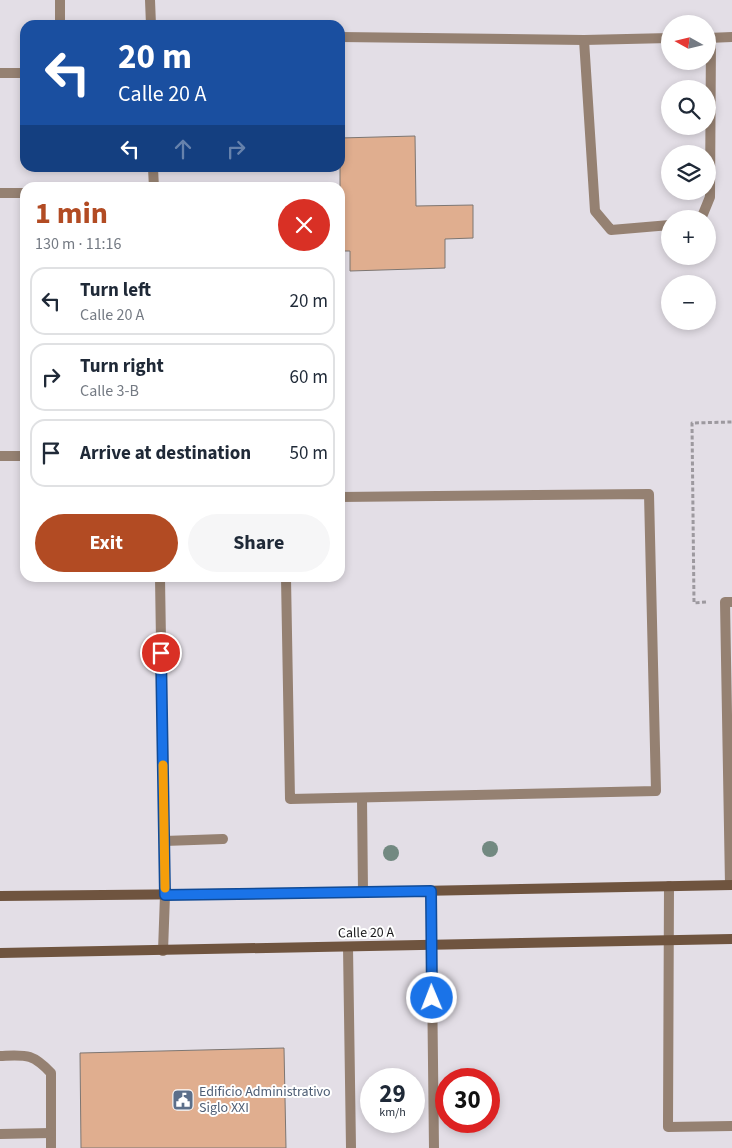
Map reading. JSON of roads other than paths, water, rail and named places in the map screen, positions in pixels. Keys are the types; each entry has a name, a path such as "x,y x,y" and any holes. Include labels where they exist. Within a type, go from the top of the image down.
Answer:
{"street":[{"path":"60,0 60,20"},
{"path":"150,0 151,20"},
{"path":"716,38 732,37"},
{"path":"345,38 584,40 661,38"},
{"path":"584,40 595,211 611,230 661,226"},
{"path":"705,210 710,197 709,70"},
{"path":"0,73 20,73"},
{"path":"0,193 20,193"},
{"path":"0,456 20,456"},
{"path":"286,582 290,799 656,791 649,494 345,497"},
{"path":"160,582 165,895 163,951"},
{"path":"0,896 731,885 725,602 732,602"},
{"path":"362,798 363,892"},
{"path":"164,841 223,839"},
{"path":"669,886 668,1127 732,1126"},
{"path":"431,891 430,945 434,1148"},
{"name":"Calle 20 A","path":"0,953 732,939"},
{"path":"348,947 351,1148"},
{"path":"0,1056 25,1055 39,1060 51,1073 51,1148"},
{"path":"0,1134 51,1133"}],"place":[{"name":"Edificio Administrativo Siglo XXI","path":"183,1100"}]}
